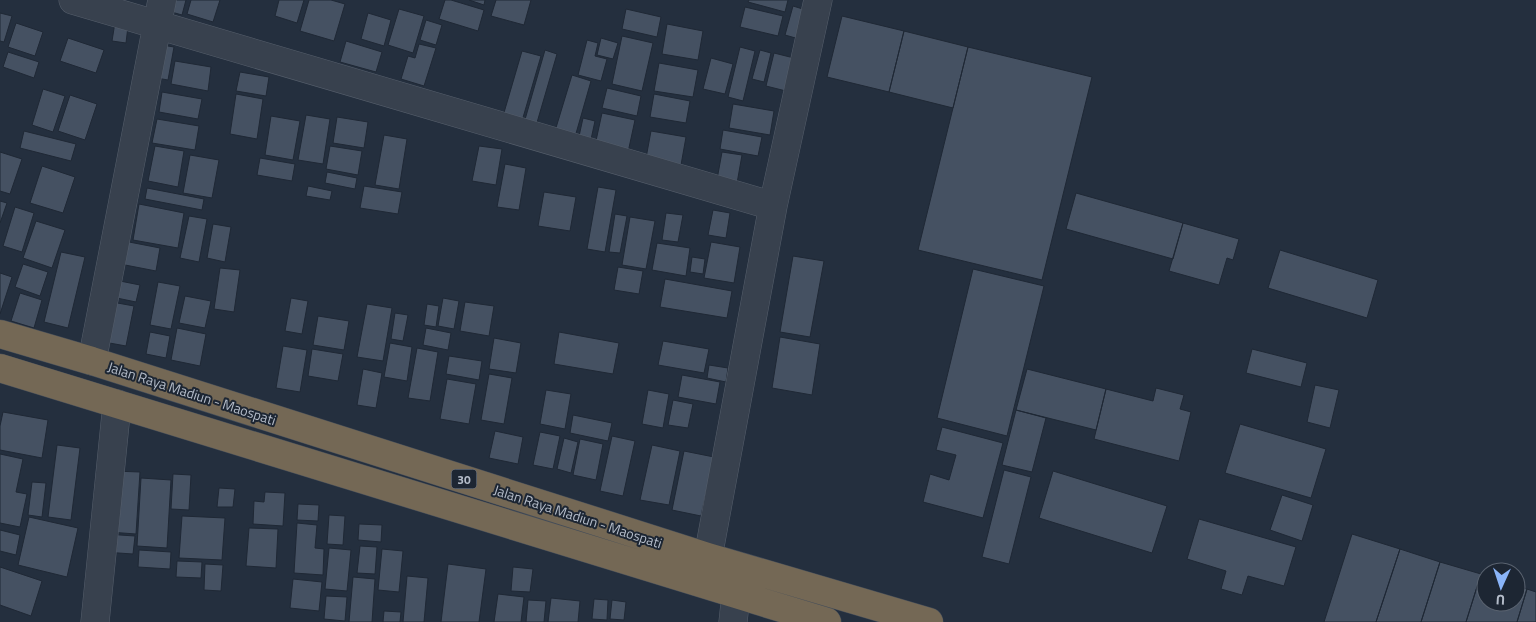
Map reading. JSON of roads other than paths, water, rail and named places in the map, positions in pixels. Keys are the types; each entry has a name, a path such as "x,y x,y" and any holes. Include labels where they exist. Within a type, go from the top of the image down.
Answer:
{"highway":[{"name":"Jalan Raya Madiun - Maospati","path":"0,334 92,361 708,557 929,622"},
{"name":"Jalan Raya Madiun - Maospati","path":"0,368 826,622"},
{"path":"315,464 317,433"}],"street":[{"path":"73,0 160,12 774,206"},
{"path":"708,557 774,206 818,0"},
{"path":"92,361 160,12"},
{"path":"95,622 117,404"},
{"path":"733,622 736,594"}]}
